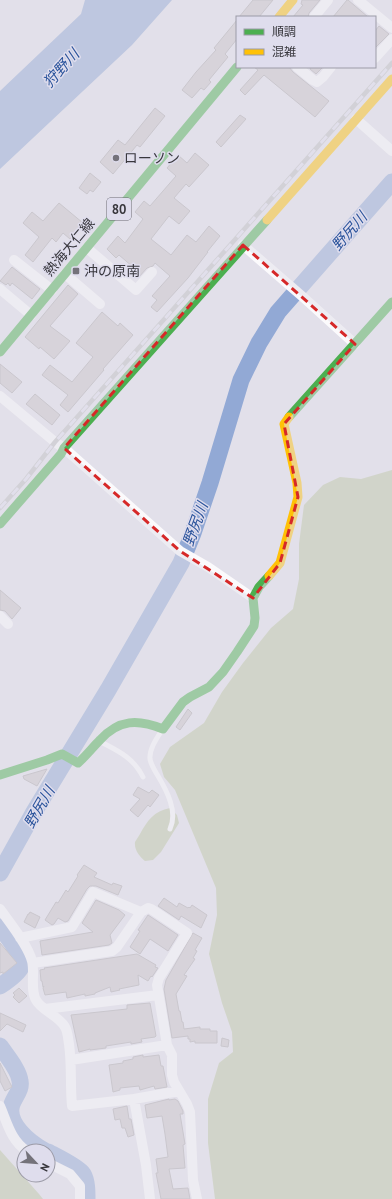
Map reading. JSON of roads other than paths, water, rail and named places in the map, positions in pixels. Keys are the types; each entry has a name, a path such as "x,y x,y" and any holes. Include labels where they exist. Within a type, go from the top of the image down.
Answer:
{"street":[{"path":"280,16 293,0"},
{"path":"315,16 328,0"},
{"path":"358,0 392,28"},
{"path":"376,57 392,39"},
{"name":"熱海大仁線","path":"0,352 236,68"},
{"path":"298,68 317,82 330,68"},
{"path":"0,524 61,454 64,448 392,78"},
{"path":"356,119 392,151"},
{"path":"243,245 303,296 355,344"},
{"path":"87,248 136,290 152,272"},
{"path":"14,260 52,290"},
{"path":"65,274 100,304"},
{"path":"0,289 31,315"},
{"path":"0,775 53,759 62,754 78,763 86,757 98,741 111,728 124,723 142,722 163,729 184,701 190,696 203,691 211,685 224,670 254,626 255,618 253,598 259,587 280,563 298,497 297,483 284,424 392,302"},
{"path":"0,396 64,448 180,551 208,567 253,598"},
{"path":"0,616 8,624"},
{"path":"20,938 72,927 93,892 141,912"},
{"path":"33,963 112,950 117,947 141,912 148,908 187,933 159,978 157,985 167,1045 172,1054 172,1075 174,1082 188,1104 190,1112 193,1174 197,1199"},
{"path":"0,909 31,956 33,963 35,999 57,1018 65,1026 68,1032 71,1060 72,1106 134,1099 179,1091"},
{"path":"45,1009 158,995"},
{"path":"71,1060 167,1045"},
{"path":"134,1099 146,1165 150,1199"},
{"path":"0,1106 13,1137 18,1143"},
{"path":"56,1167 70,1174 80,1186 80,1199"}],"lane":[{"path":"163,729 152,748 150,759 171,804 173,823 170,829"},
{"path":"98,741 120,751 129,758 143,777"}],"water":[{"name":"狩野川","path":"85,0 172,0 132,45 0,169 0,91 81,14"}],"waterway":[{"name":"野尻川","path":"0,873 34,812 108,690 181,563 210,483 241,380 259,343 278,312 392,182"},
{"name":"野尻川","path":"0,927 18,952 21,963 21,967 12,978 0,986"},
{"name":"野尻川","path":"0,1046 15,1067 20,1081 19,1090 12,1104 12,1118 20,1132 33,1143"},
{"name":"野尻川","path":"56,1156 72,1165 83,1174 87,1189 87,1199"}],"railway":[{"path":"0,508 26,479 55,442 392,63"}],"place":[{"name":"ローソン","path":"116,158"},
{"name":"沖の原南","path":"76,271"}]}
